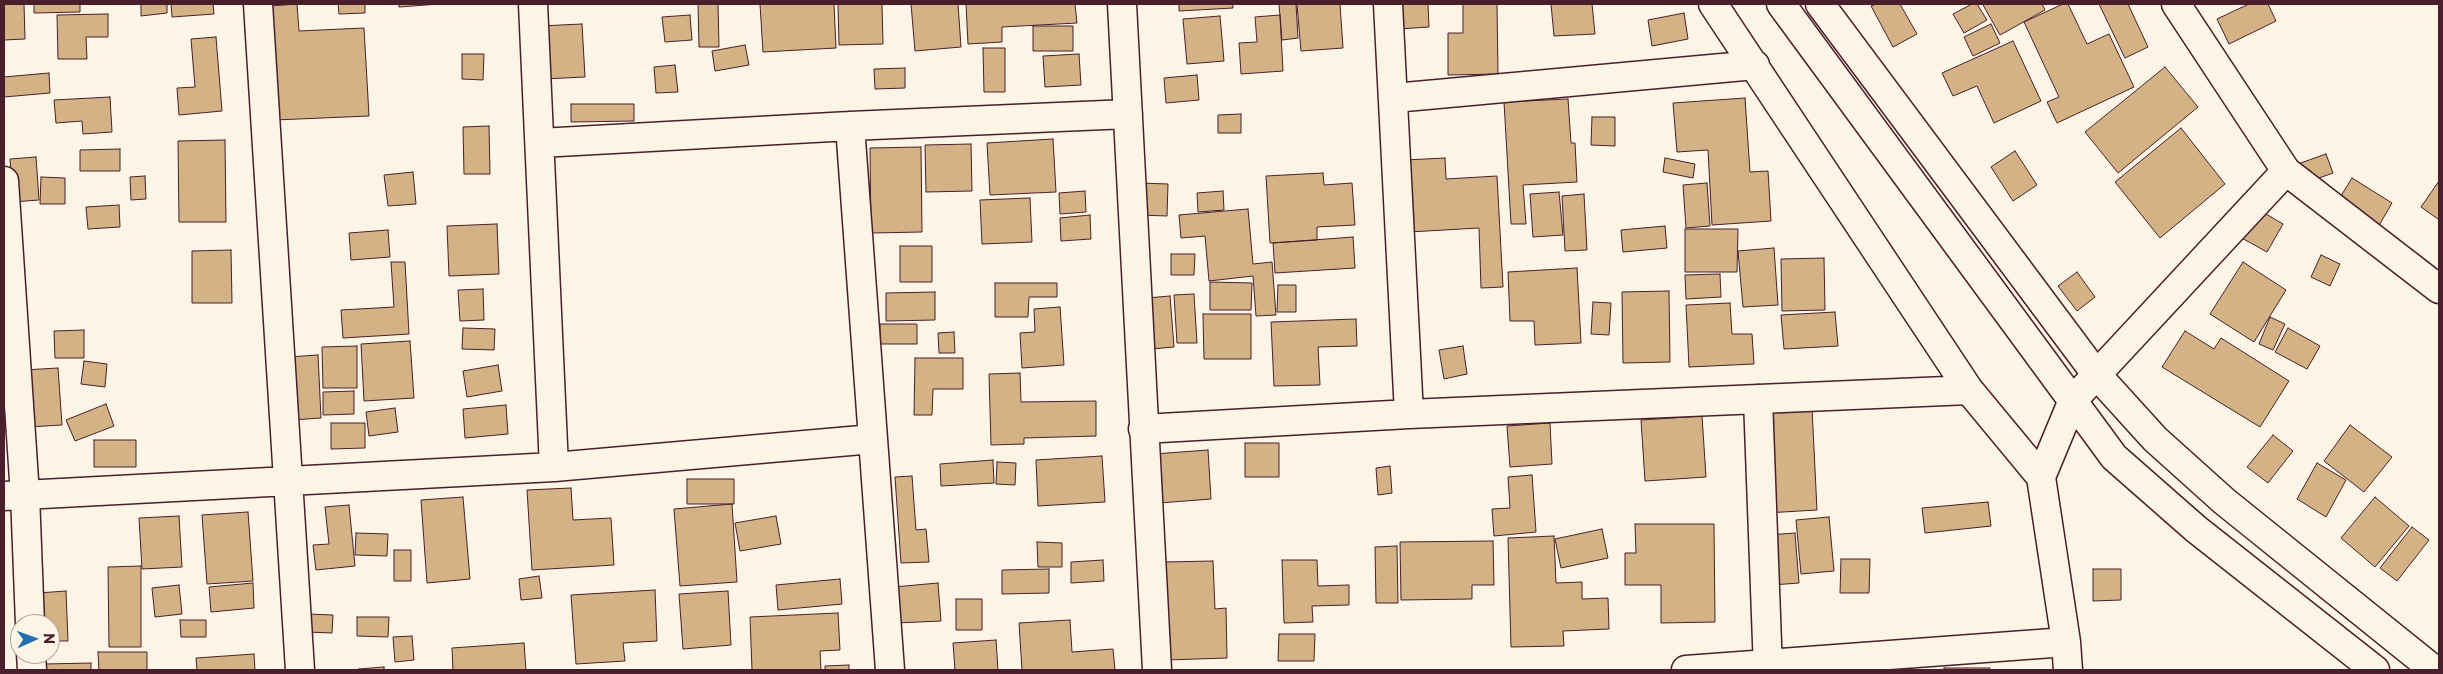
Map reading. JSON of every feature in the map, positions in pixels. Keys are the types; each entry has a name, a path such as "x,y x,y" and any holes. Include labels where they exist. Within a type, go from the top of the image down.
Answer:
{"street":[{"path":"258,4 300,670"},
{"path":"533,4 554,467"},
{"path":"1122,4 1157,670"},
{"path":"1388,4 1409,414"},
{"path":"1713,4 1970,390 2041,477 2066,642 2068,670"},
{"path":"1781,4 2114,457 2196,529 2375,670"},
{"path":"1820,4 2096,374 2155,439 2217,495 2434,670"},
{"path":"2176,4 2286,171 2439,289"},
{"path":"1394,98 1755,65"},
{"path":"540,144 850,126 1128,114"},
{"path":"850,126 890,670"},
{"path":"2041,477 2073,400 2286,171"},
{"path":"4,180 14,496 29,614"},
{"path":"1143,429 1409,414 1970,390"},
{"path":"1758,399 1768,667"},
{"path":"14,496 554,467 873,440"},
{"path":"1686,670 1768,667 2066,642"}],"building":[{"path":"4,4 24,4 25,39 4,40"},
{"path":"34,4 80,4 80,12 34,13"},
{"path":"141,4 167,4 167,13 141,16"},
{"path":"171,4 213,4 214,14 172,17"},
{"path":"297,4 299,31 364,28 369,116 275,120 270,6"},
{"path":"338,4 365,4 365,13 339,14"},
{"path":"399,4 439,4 399,7"},
{"path":"698,4 718,4 719,47 699,47"},
{"path":"760,4 834,4 836,48 763,52"},
{"path":"838,4 882,4 883,44 839,45"},
{"path":"911,4 958,4 961,47 915,51"},
{"path":"966,4 1075,4 1077,23 1002,27 1002,42 968,44"},
{"path":"1179,4 1233,4 1233,8 1179,11"},
{"path":"1279,4 1296,4 1298,38 1282,40"},
{"path":"1297,4 1340,4 1343,48 1301,51"},
{"path":"1396,4 1428,4 1429,27 1398,29"},
{"path":"1463,4 1497,4 1498,74 1448,75 1448,33 1463,33"},
{"path":"1551,4 1592,4 1595,34 1554,36"},
{"path":"1876,4 1900,4 1917,34 1893,47 1871,6"},
{"path":"1972,4 1977,4 1987,20 1964,33 1953,14"},
{"path":"1984,4 2042,4 2045,10 2000,35"},
{"path":"2063,4 2068,4 2087,44 2109,34 2134,87 2057,123 2047,102 2059,97 2024,22"},
{"path":"2099,4 2128,4 2148,47 2125,58"},
{"path":"2249,4 2268,4 2276,21 2229,44 2217,19"},
{"path":"1684,13 1688,39 1652,46 1648,20"},
{"path":"108,14 108,37 86,37 87,59 58,59 57,15"},
{"path":"690,15 692,40 665,42 662,17"},
{"path":"1280,15 1283,71 1241,74 1239,43 1257,42 1255,17"},
{"path":"1220,16 1224,61 1187,64 1183,19"},
{"path":"582,24 585,77 543,79 540,26"},
{"path":"1991,24 2000,43 1973,56 1964,37"},
{"path":"1033,26 1073,26 1073,51 1033,51"},
{"path":"216,37 222,111 179,115 177,88 195,87 191,39"},
{"path":"2013,41 2041,101 1994,123 1977,86 1953,96 1942,73"},
{"path":"745,45 749,65 715,71 712,51"},
{"path":"983,48 1005,48 1005,92 984,92"},
{"path":"462,54 484,54 483,80 462,79"},
{"path":"1079,54 1081,85 1045,87 1043,56"},
{"path":"675,65 678,92 656,93 654,67"},
{"path":"2165,67 2198,107 2118,173 2085,132"},
{"path":"905,68 905,88 875,89 874,69"},
{"path":"49,73 50,93 4,97 4,77"},
{"path":"1197,75 1199,100 1166,103 1164,78"},
{"path":"110,97 112,132 83,134 82,121 56,123 54,100"},
{"path":"1745,98 1750,172 1768,171 1771,221 1712,225 1708,150 1677,152 1673,103"},
{"path":"1568,99 1571,143 1575,143 1577,182 1523,185 1526,224 1511,224 1504,102"},
{"path":"571,104 634,104 634,121 571,122"},
{"path":"1241,114 1241,133 1218,133 1218,115"},
{"path":"1592,117 1615,117 1615,146 1591,145"},
{"path":"489,126 490,174 464,174 463,127"},
{"path":"2181,128 2225,184 2160,238 2115,182"},
{"path":"1053,139 1056,192 990,195 987,143"},
{"path":"225,140 226,222 179,222 178,141"},
{"path":"971,144 972,191 926,192 925,145"},
{"path":"921,147 922,232 871,233 870,148"},
{"path":"120,149 120,171 80,171 80,150"},
{"path":"2015,151 2037,185 2013,201 1991,167"},
{"path":"2326,154 2333,173 2305,183 2298,164"},
{"path":"36,157 39,200 13,202 10,159"},
{"path":"1445,158 1446,179 1497,176 1503,287 1481,288 1479,228 1409,232 1405,160"},
{"path":"1665,158 1695,164 1693,178 1663,172"},
{"path":"413,172 416,204 388,206 384,175"},
{"path":"1323,173 1324,185 1352,183 1355,225 1317,227 1317,240 1270,243 1266,176"},
{"path":"145,176 146,199 131,200 130,177"},
{"path":"41,177 65,178 65,204 40,204"},
{"path":"2352,178 2392,203 2377,229 2336,204"},
{"path":"2439,181 2439,218 2438,219 2421,207"},
{"path":"1140,183 1168,184 1167,216 1139,215"},
{"path":"1707,183 1710,226 1686,228 1683,185"},
{"path":"1085,191 1086,212 1060,214 1059,193"},
{"path":"1223,191 1224,210 1198,212 1197,193"},
{"path":"1559,192 1563,235 1533,237 1530,194"},
{"path":"1584,194 1587,250 1565,251 1562,196"},
{"path":"1030,198 1032,242 982,244 980,200"},
{"path":"119,205 120,227 88,229 86,207"},
{"path":"2254,207 2283,224 2267,252 2238,236"},
{"path":"1248,209 1253,264 1272,262 1276,315 1256,316 1253,276 1209,281 1205,236 1181,238 1179,215"},
{"path":"1090,215 1091,239 1061,241 1060,218"},
{"path":"497,224 499,274 449,276 447,226"},
{"path":"1665,226 1667,248 1623,252 1621,230"},
{"path":"1685,229 1738,229 1737,272 1685,272"},
{"path":"388,230 390,257 351,260 349,233"},
{"path":"1353,237 1355,268 1275,273 1273,243"},
{"path":"900,246 932,246 932,282 900,282"},
{"path":"1774,248 1778,305 1743,307 1738,251"},
{"path":"231,250 232,303 192,303 192,251"},
{"path":"1171,254 1195,254 1194,275 1171,275"},
{"path":"2321,255 2340,264 2330,286 2311,277"},
{"path":"1824,258 1825,310 1782,311 1781,259"},
{"path":"391,262 405,262 409,334 343,338 341,310 394,307"},
{"path":"2243,262 2286,290 2254,342 2210,314"},
{"path":"1577,268 1581,343 1535,345 1534,321 1510,321 1508,272"},
{"path":"2077,272 2095,297 2077,311 2058,286"},
{"path":"1720,274 1721,297 1686,299 1685,275"},
{"path":"1210,282 1252,283 1251,310 1210,310"},
{"path":"995,283 1057,283 1057,297 1029,297 1028,317 995,317"},
{"path":"1278,285 1296,285 1296,312 1277,312"},
{"path":"483,289 484,320 460,321 458,290"},
{"path":"1669,291 1670,362 1623,363 1622,292"},
{"path":"935,292 935,320 886,321 886,293"},
{"path":"1194,294 1197,343 1177,343 1174,295"},
{"path":"1170,296 1174,347 1151,349 1147,298"},
{"path":"1593,302 1611,303 1609,335 1591,334"},
{"path":"1730,303 1732,334 1752,334 1754,364 1689,367 1686,305"},
{"path":"1060,307 1064,365 1022,368 1020,333 1035,332 1034,309"},
{"path":"1835,312 1838,346 1784,349 1781,315"},
{"path":"1203,314 1251,314 1251,359 1204,359"},
{"path":"2270,317 2285,324 2273,350 2259,344"},
{"path":"1356,319 1357,346 1318,347 1320,385 1274,386 1271,322"},
{"path":"880,324 917,324 917,344 880,344"},
{"path":"463,328 495,329 494,350 462,349"},
{"path":"2288,328 2320,346 2307,369 2275,352"},
{"path":"84,330 84,358 55,358 54,331"},
{"path":"2185,331 2214,349 2221,338 2289,381 2260,427 2162,367"},
{"path":"954,332 955,353 939,353 938,333"},
{"path":"410,341 414,398 364,401 361,344"},
{"path":"357,346 357,388 323,388 322,347"},
{"path":"1463,346 1467,374 1444,379 1439,350"},
{"path":"318,355 321,418 292,420 288,357"},
{"path":"915,358 963,358 963,389 933,389 932,415 914,415"},
{"path":"84,361 107,364 105,387 81,384"},
{"path":"498,365 502,391 467,397 463,371"},
{"path":"58,368 62,425 28,427 24,370"},
{"path":"1020,373 1021,402 1096,401 1096,436 1024,438 1024,444 991,445 989,374"},
{"path":"354,391 354,414 323,415 323,392"},
{"path":"106,404 114,426 75,441 66,420"},
{"path":"506,405 508,434 465,438 463,409"},
{"path":"395,408 398,432 369,436 366,412"},
{"path":"1812,408 1817,510 1766,513 1761,410"},
{"path":"1702,416 1706,477 1645,481 1641,420"},
{"path":"331,423 365,423 365,448 331,449"},
{"path":"1550,423 1552,464 1510,467 1507,426"},
{"path":"2350,425 2392,457 2364,492 2324,461"},
{"path":"2273,435 2293,451 2268,483 2247,467"},
{"path":"94,440 136,440 136,467 94,467"},
{"path":"1245,443 1279,443 1279,477 1245,477"},
{"path":"1208,450 1211,499 1159,503 1154,454"},
{"path":"1102,456 1105,502 1038,506 1036,460"},
{"path":"993,460 994,483 941,486 940,464"},
{"path":"997,462 1016,463 1015,485 996,484"},
{"path":"2317,463 2346,480 2326,517 2297,499"},
{"path":"1390,466 1392,493 1378,495 1376,468"},
{"path":"1532,475 1536,532 1494,536 1492,509 1510,508 1508,477"},
{"path":"912,476 916,530 926,529 929,562 901,563 895,477"},
{"path":"687,479 734,479 734,504 687,504"},
{"path":"571,488 573,520 611,518 614,565 532,570 527,490"},
{"path":"463,497 470,579 427,583 421,500"},
{"path":"2375,497 2409,526 2375,567 2341,538"},
{"path":"1988,502 1991,526 1925,533 1922,508"},
{"path":"732,504 737,582 680,586 674,509"},
{"path":"349,505 355,566 316,570 313,545 329,544 325,507"},
{"path":"248,512 253,581 207,584 202,515"},
{"path":"179,516 182,567 142,569 139,518"},
{"path":"776,516 781,544 740,551 735,523"},
{"path":"1829,517 1834,571 1801,574 1796,520"},
{"path":"1635,524 1714,524 1715,622 1661,623 1661,585 1625,585 1625,553 1636,553"},
{"path":"2412,527 2429,540 2397,581 2380,568"},
{"path":"1602,529 1608,558 1561,568 1555,539"},
{"path":"356,533 388,534 387,556 355,555"},
{"path":"1795,533 1799,583 1772,585 1768,535"},
{"path":"1554,536 1556,583 1582,582 1582,599 1608,598 1609,629 1563,631 1564,646 1511,647 1508,538"},
{"path":"1493,541 1494,585 1472,585 1472,599 1401,600 1400,542"},
{"path":"1037,542 1062,543 1062,567 1038,567"},
{"path":"1397,546 1398,603 1376,603 1375,547"},
{"path":"394,550 411,550 411,581 394,581"},
{"path":"1841,559 1870,559 1869,593 1840,593"},
{"path":"1103,560 1104,581 1071,583 1071,562"},
{"path":"1282,560 1317,560 1318,586 1349,585 1349,605 1312,606 1313,622 1284,623"},
{"path":"1213,561 1215,609 1226,608 1227,658 1167,660 1164,562"},
{"path":"141,566 141,647 109,647 108,567"},
{"path":"1049,569 1049,593 1002,594 1002,570"},
{"path":"2093,569 2121,569 2121,600 2093,601"},
{"path":"539,576 542,598 521,600 519,579"},
{"path":"840,579 842,604 778,610 776,585"},
{"path":"253,583 254,608 211,612 209,587"},
{"path":"938,583 941,621 896,623 894,587"},
{"path":"179,585 182,614 155,617 152,588"},
{"path":"655,590 657,641 623,643 625,661 576,664 571,595"},
{"path":"66,591 68,641 60,641 60,614 39,614 38,593"},
{"path":"728,591 731,645 683,649 679,594"},
{"path":"956,599 982,599 982,630 956,630"},
{"path":"838,613 840,650 820,651 821,670 752,670 750,617"},
{"path":"308,614 333,615 332,633 307,632"},
{"path":"357,617 389,617 388,637 357,636"},
{"path":"180,620 206,620 206,637 181,637"},
{"path":"1070,620 1072,652 1113,649 1115,670 1022,670 1019,623"},
{"path":"1279,634 1315,634 1314,661 1278,661"},
{"path":"412,636 414,660 395,662 393,637"},
{"path":"996,640 998,670 955,670 953,643"},
{"path":"524,643 526,670 453,670 452,648"},
{"path":"98,652 147,652 147,670 99,670"},
{"path":"254,654 255,670 197,670 196,658"},
{"path":"91,663 91,670 45,670 44,664"},
{"path":"849,665 849,670 825,670 825,666"},
{"path":"384,667 384,670 358,670 358,669"},
{"path":"1944,668 1990,668 1990,670 1944,670"}]}
